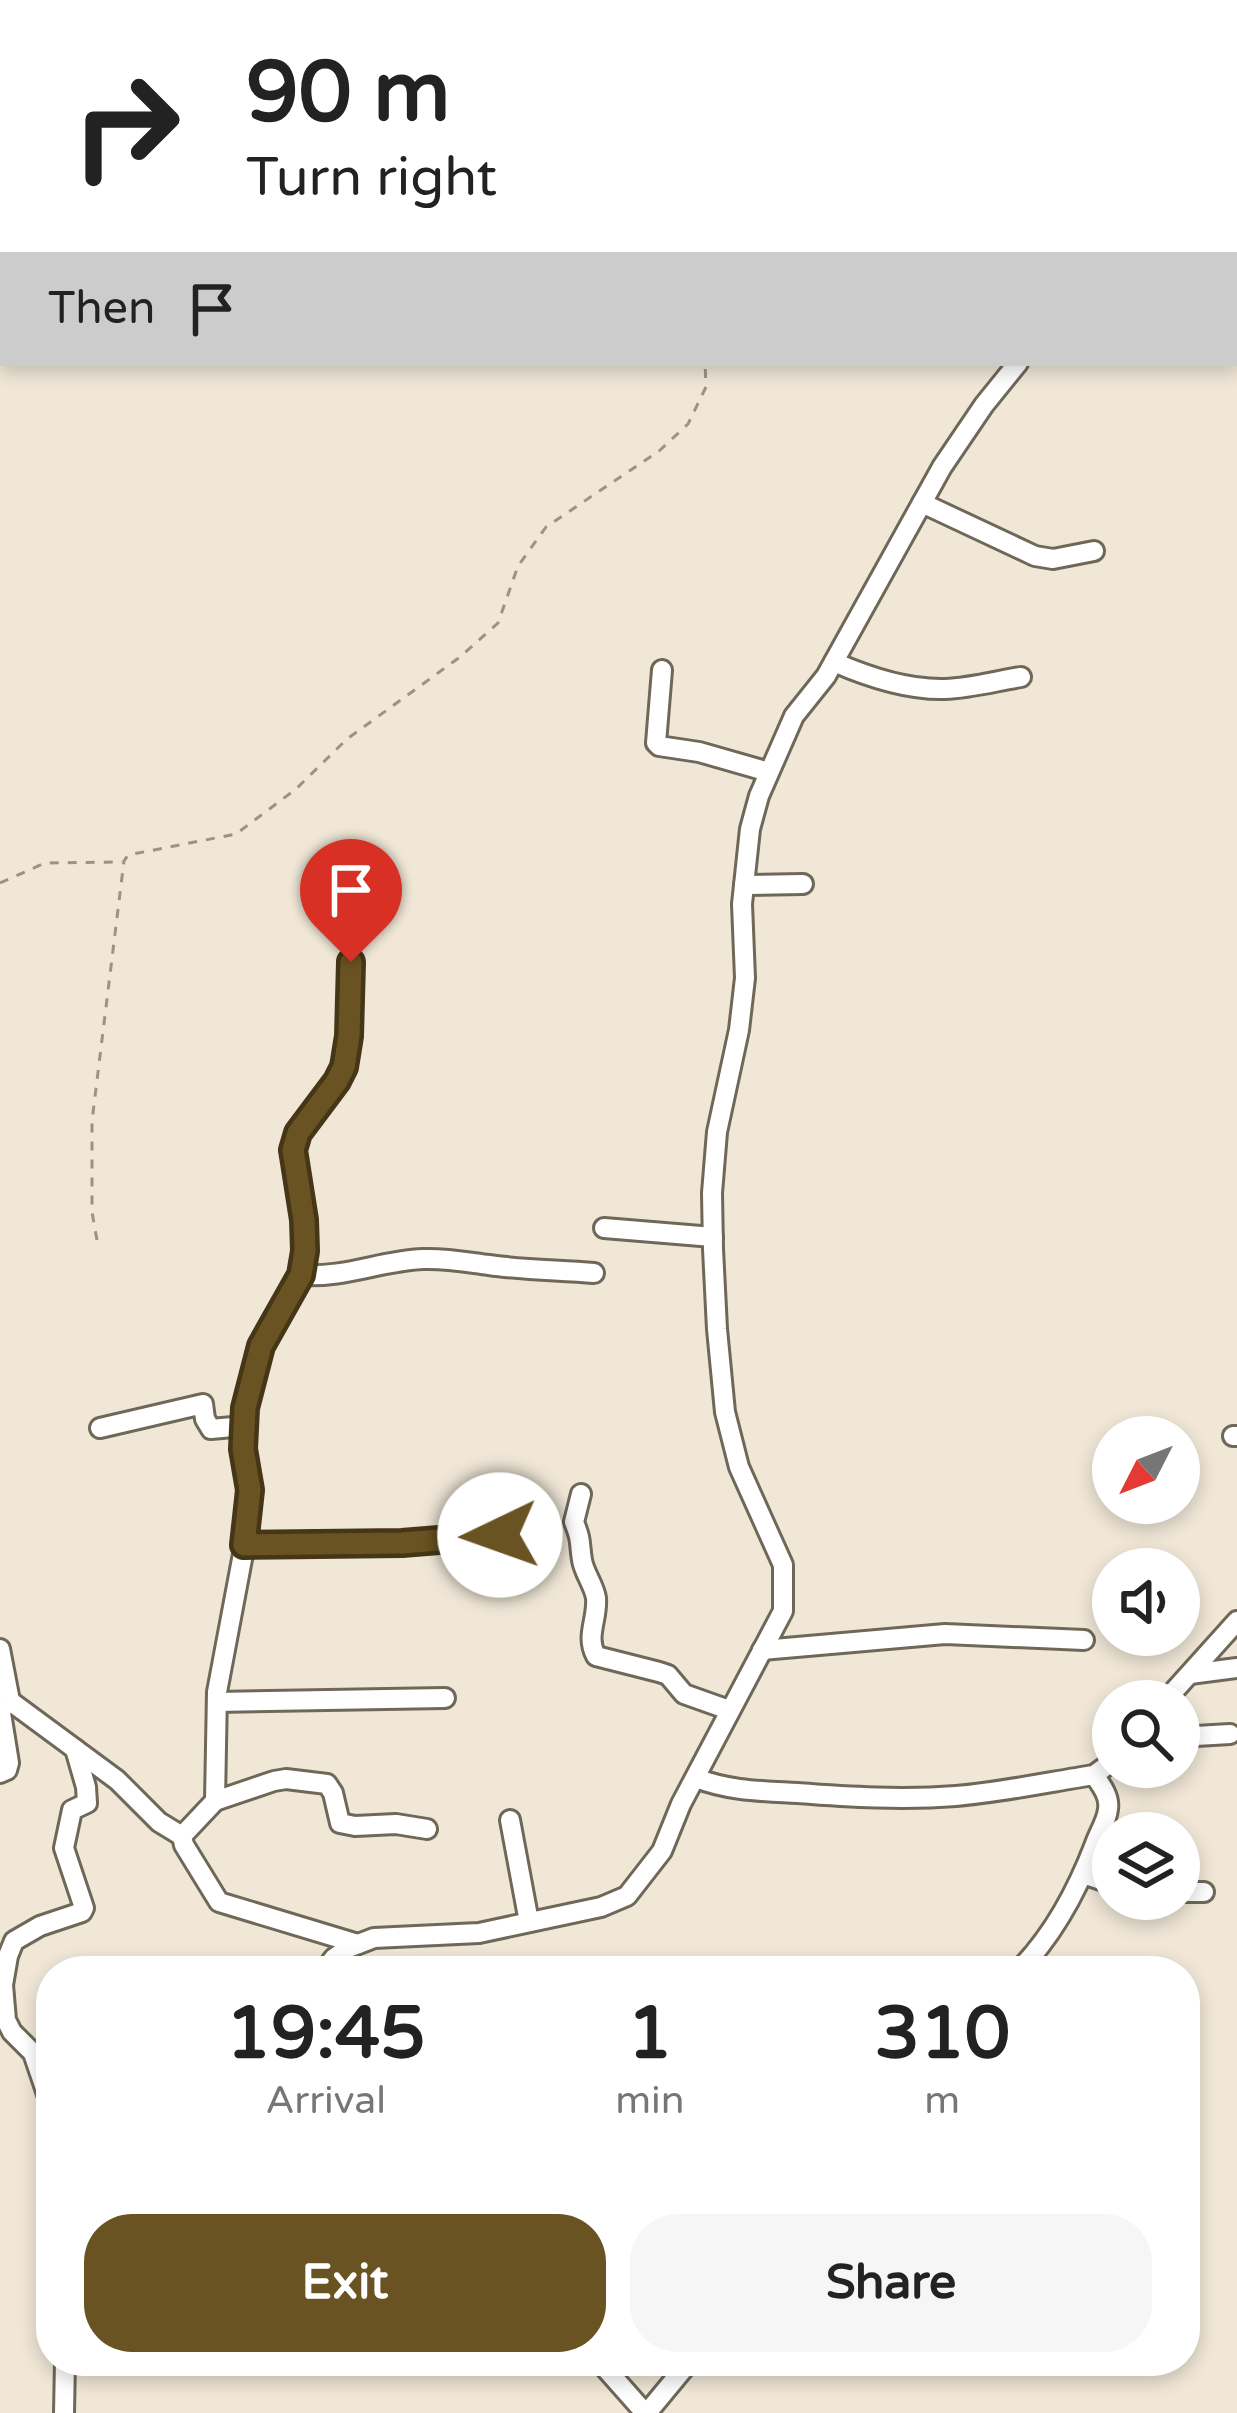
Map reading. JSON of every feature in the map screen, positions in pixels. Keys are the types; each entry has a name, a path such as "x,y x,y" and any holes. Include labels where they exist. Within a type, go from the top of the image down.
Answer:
{"street":[{"path":"337,1956 374,1938 479,1933 601,1907 627,1896 662,1851 681,1804 783,1611 783,1565 739,1467 725,1412 713,1237 717,1132 745,978 744,885 750,829 794,716 826,676 922,503 984,405 1016,366"},
{"path":"922,503 1036,556 1053,559 1094,551"},
{"path":"833,662 918,687 944,689 1021,677"},
{"path":"662,670 659,746 769,772"},
{"path":"744,885 803,884"},
{"path":"182,1836 215,1801 217,1702 250,1490 244,1426 261,1346 301,1275 304,1220 293,1150 298,1133 344,1067 351,962"},
{"path":"604,1228 713,1237"},
{"path":"301,1275 327,1277 424,1259 594,1273"},
{"path":"100,1428 203,1404 211,1430 244,1426"},
{"path":"581,1494 574,1522 581,1536 581,1559 596,1597 592,1652 668,1676 684,1694 729,1710"},
{"path":"244,1545 402,1543 500,1535"},
{"path":"1184,1680 1237,1621"},
{"path":"762,1649 945,1634 1084,1640"},
{"path":"0,1648 9,1762 8,1770 0,1773"},
{"path":"1190,1674 1237,1668"},
{"path":"217,1702 445,1698"},
{"path":"4,1705 75,1749 182,1836 219,1902 358,1944"},
{"path":"1200,1736 1230,1734"},
{"path":"36,2052 3,2021 3,1985 14,1941 84,1908 64,1848 72,1810 87,1803 75,1749"},
{"path":"696,1778 750,1791 910,1798 956,1796 1092,1775"},
{"path":"215,1801 274,1780 327,1784 345,1825 427,1829"},
{"path":"1031,1956 1056,1926 1083,1874 1108,1807 1102,1788"},
{"path":"510,1820 529,1922"},
{"path":"1083,1874 1092,1877"},
{"path":"64,2413 65,2376"},
{"path":"613,2376 646,2413 677,2376"}],"path":[{"path":"98,1240 92,1212 92,1121 128,855 236,833 296,789 347,740 460,657 498,623 518,566 545,527 659,451 688,424 706,387 704,366"},
{"path":"0,883 45,863 124,862"}],"route":[{"path":"351,962 344,1067 298,1133 293,1150 304,1220 301,1275 261,1346 245,1408 243,1449 250,1490 244,1545 402,1543 500,1535"}]}
